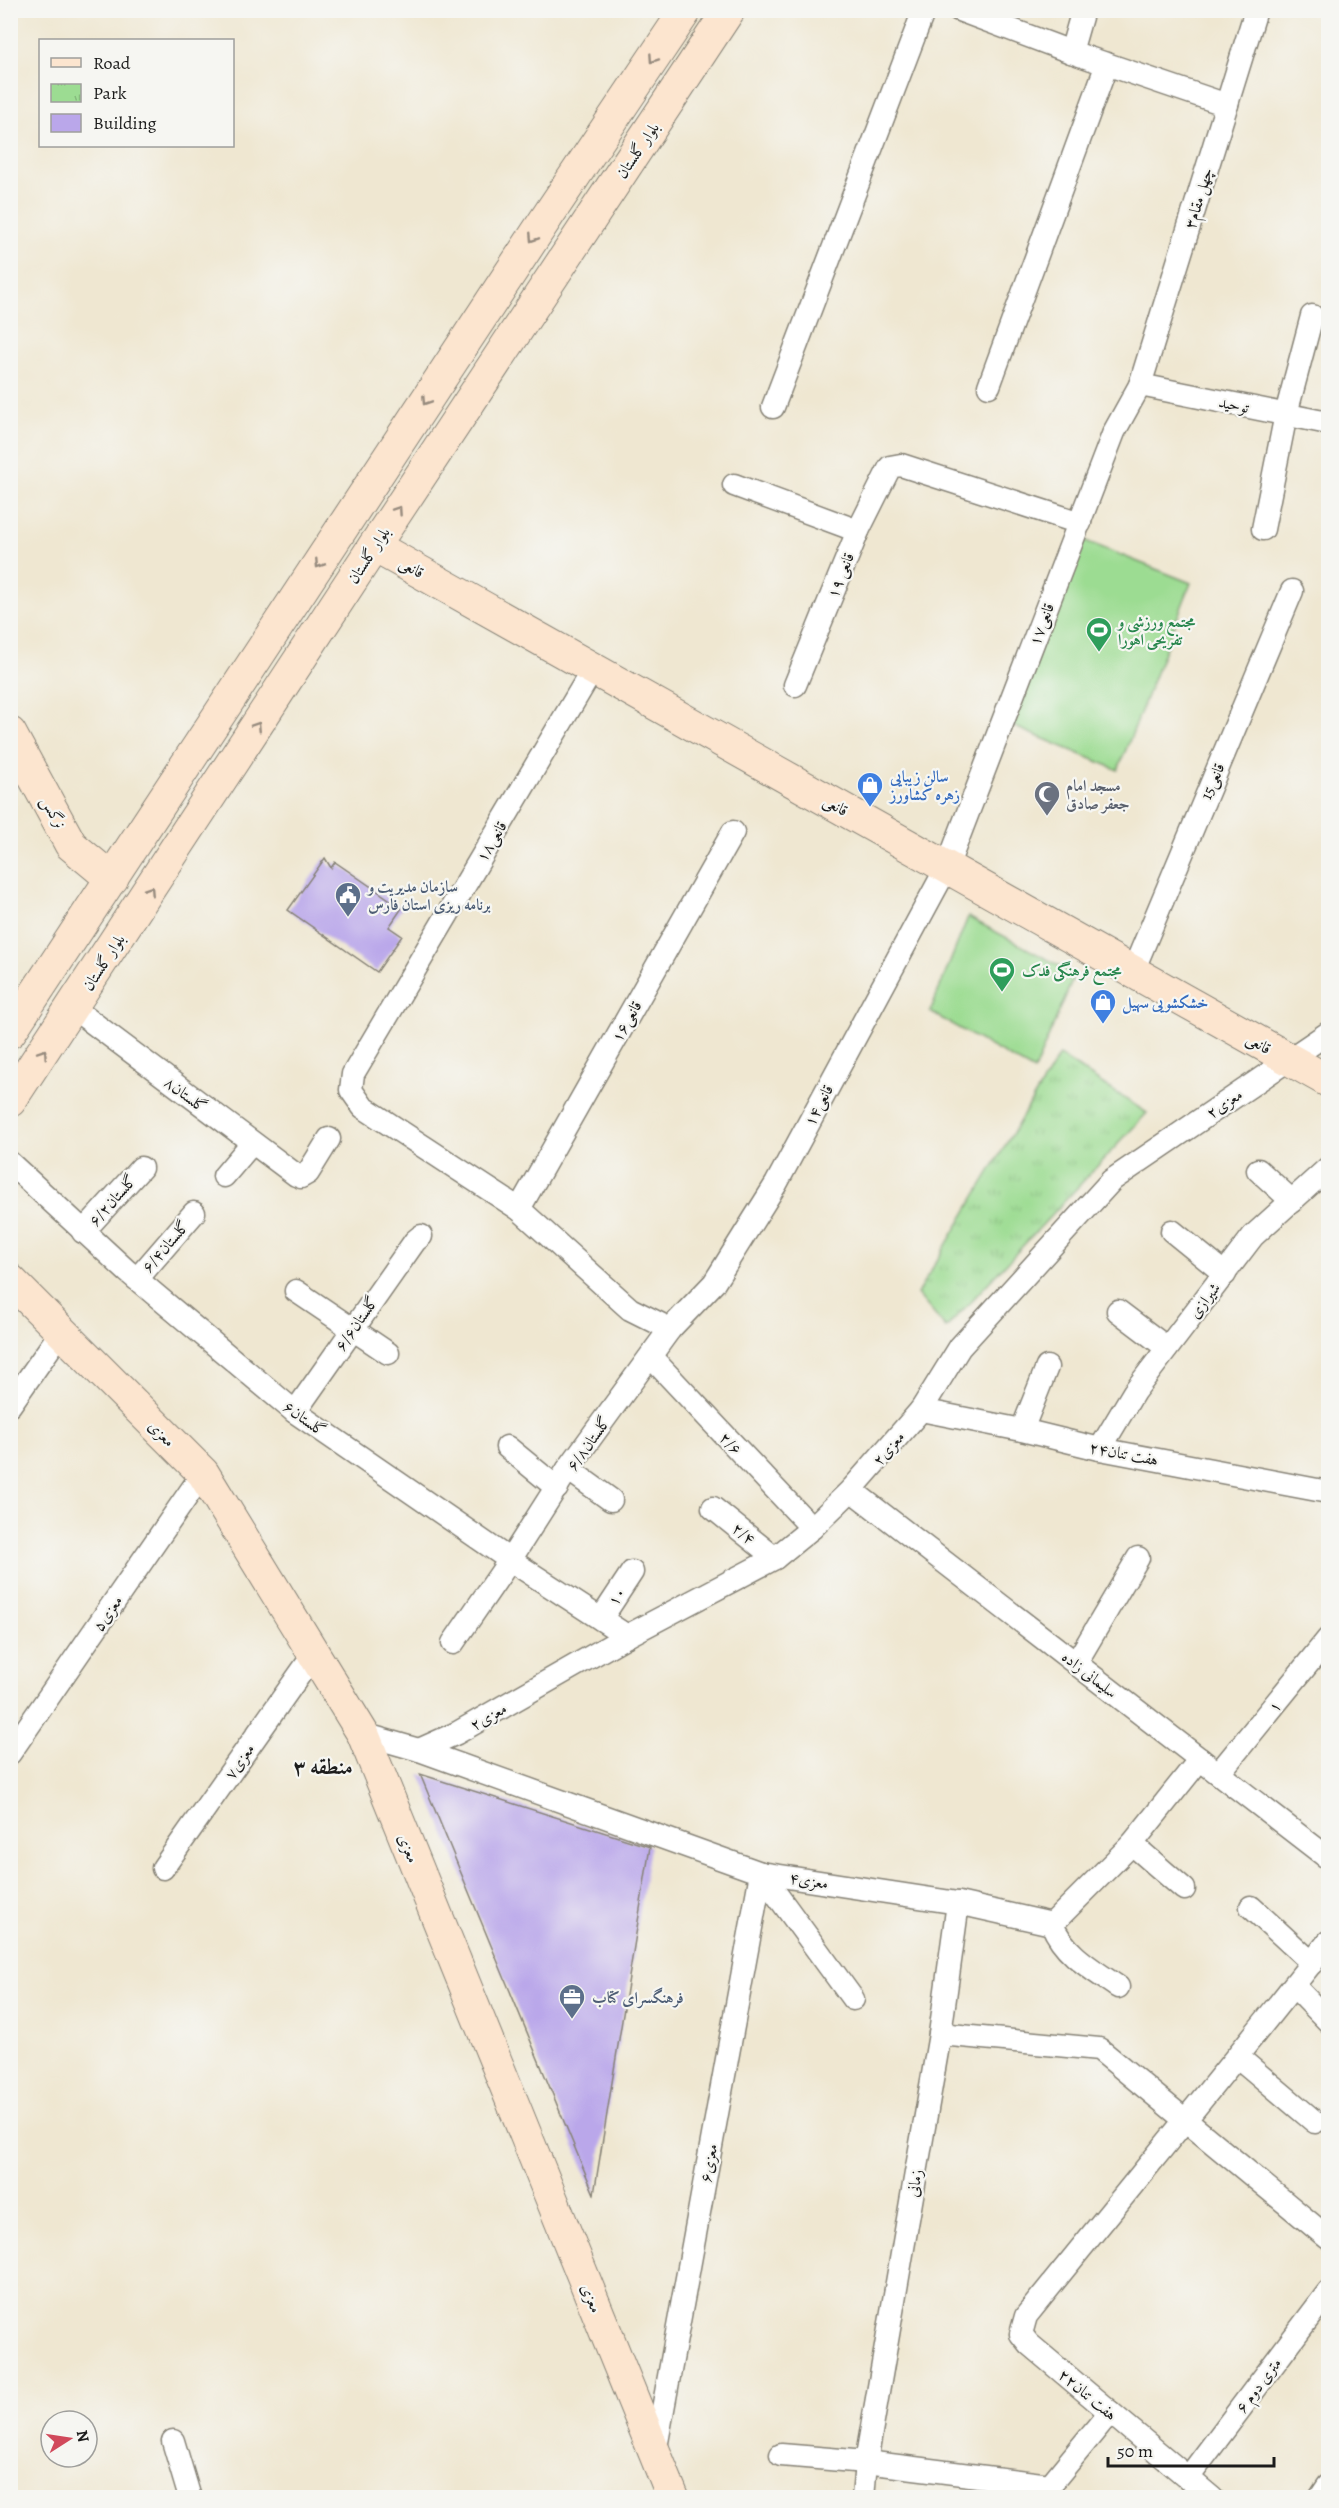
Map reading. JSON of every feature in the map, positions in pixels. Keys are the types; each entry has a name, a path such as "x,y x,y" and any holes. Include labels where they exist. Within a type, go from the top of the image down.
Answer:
{"street":[{"path":"10,1032 550,211 686,10"},
{"name":"بلوار گلستان","path":"10,1101 729,10"},
{"path":"773,407 924,10"},
{"path":"959,10 1071,52 1227,105"},
{"path":"1071,52 1083,10"},
{"name":"چهل مقام۳","path":"1140,385 1256,10"},
{"path":"989,386 1107,64"},
{"path":"550,211 584,230"},
{"path":"1263,529 1286,414 1312,316"},
{"name":"توحید","path":"1140,385 1329,423"},
{"name":"۱۷قانعی","path":"947,867 1114,432 1140,385"},
{"name":"قانعی ۱۹","path":"795,685 858,531 890,467 901,465 1080,523"},
{"path":"734,485 858,531"},
{"name":"قانعی","path":"374,546 1329,1081"},
{"name":"15قانعی","path":"1133,971 1292,591"},
{"name":"۱۸قانعی","path":"519,1209 363,1107 351,1090 353,1074 593,669"},
{"name":"نرگس","path":"10,733 72,845 112,879"},
{"name":"۱۶قانعی","path":"519,1209 733,832"},
{"name":"۱۴قانعی","path":"670,1329 714,1283 776,1184 947,867"},
{"name":"گلستان۸","path":"73,1008 302,1178 309,1173 329,1139"},
{"name":"۲معزی","path":"419,1750 457,1733 627,1636 775,1558 812,1528 851,1490 921,1410 960,1347 1112,1180 1329,1033"},
{"path":"224,1176 252,1143"},
{"name":"گلستان۶","path":"10,1163 136,1279 295,1412 510,1560 627,1636"},
{"name":"۶/۲گلستان","path":"83,1232 141,1168"},
{"name":"شیرازی","path":"1100,1449 1134,1392 1253,1236 1329,1168"},
{"path":"1258,1170 1292,1201"},
{"path":"519,1209 630,1310 670,1329"},
{"name":"۶/۴گلستان","path":"136,1279 194,1213"},
{"path":"1172,1231 1225,1274"},
{"name":"۶/۶گلستان","path":"295,1412 351,1329 421,1236"},
{"name":"معزی","path":"10,1280 203,1473 363,1734 673,2498"},
{"path":"296,1291 388,1353"},
{"path":"1118,1311 1167,1348"},
{"name":"۶/۸گلستان","path":"453,1643 562,1479 670,1329"},
{"path":"10,1405 61,1332"},
{"name":"۲/۶","path":"651,1357 812,1528"},
{"path":"1022,1430 1047,1367"},
{"name":"هفت تنان۲۴","path":"921,1410 1022,1430 1100,1449 1329,1492"},
{"path":"507,1447 562,1479 611,1500"},
{"name":"۵معزی","path":"10,1753 203,1473"},
{"name":"سلیمانی زاده","path":"851,1490 1329,1858"},
{"name":"۲/۴","path":"713,1508 775,1558"},
{"path":"1076,1663 1138,1558"},
{"name":"۱۰","path":"601,1619 632,1572"},
{"name":"۱","path":"1219,1773 1329,1639"},
{"name":"۷معزی","path":"164,1868 314,1654"},
{"name":"۴معزی","path":"363,1734 419,1750 760,1873 958,1903 1052,1924"},
{"path":"1118,1987 1077,1958 1059,1940 1052,1924 1132,1844 1200,1759"},
{"path":"1132,1844 1184,1889"},
{"path":"760,1873 853,1999"},
{"name":"۶معزی","path":"655,2452 760,1873"},
{"name":"زمانی","path":"864,2498 866,2462 940,2034 958,1903"},
{"path":"1251,1907 1312,1963"},
{"path":"1185,2118 1238,2057 1329,1942"},
{"path":"1294,1986 1329,2021"},
{"path":"940,2034 1099,2049 1329,2238"},
{"path":"1238,2057 1315,2122"},
{"name":"۲۲هفت تنان","path":"1185,2118 1026,2316 1022,2334 1029,2344 1212,2498"},
{"name":"۶ متری دوم","path":"1188,2478 1329,2292"},
{"path":"781,2455 866,2462 1045,2491 1110,2412"},
{"path":"173,2441 190,2498"},
{"path":"1320,2498 1329,2487"}],"green space":[{"name":"مجتمع ورزشی و تفریحی اهورا","path":"1078,538 1191,583 1118,770 1008,724"},
{"name":"مجتمع فرهنگی فدک","path":"968,917 1075,974 1034,1071 930,1012"},
{"path":"1059,1055 1147,1113 946,1328 917,1294"}],"building":[{"name":"سازمان مدیریت و برنامه ریزی استان فارس","path":"325,858 331,868 335,862 402,908 389,927 402,936 377,972 288,910"},
{"name":"فرهنگسرای کتاب","path":"420,1774 650,1847 594,2194"}],"place":[{"name":"مجتمع ورزشی و تفریحی اهورا","path":"1099,653"},
{"name":"سالن زیبایی زهره کشاورز","path":"870,808"},
{"name":"مسجد امام جعفر صادق","path":"1047,817"},
{"name":"سازمان مدیریت و برنامه ریزی استان فارس","path":"348,918"},
{"name":"مجتمع فرهنگی فدک","path":"1002,993"},
{"name":"خشکشویی سهیل","path":"1103,1025"},
{"name":"فرهنگسرای کتاب","path":"572,2020"}],"district":[{"name":"منطقه ۳","path":"323,1766"}]}
